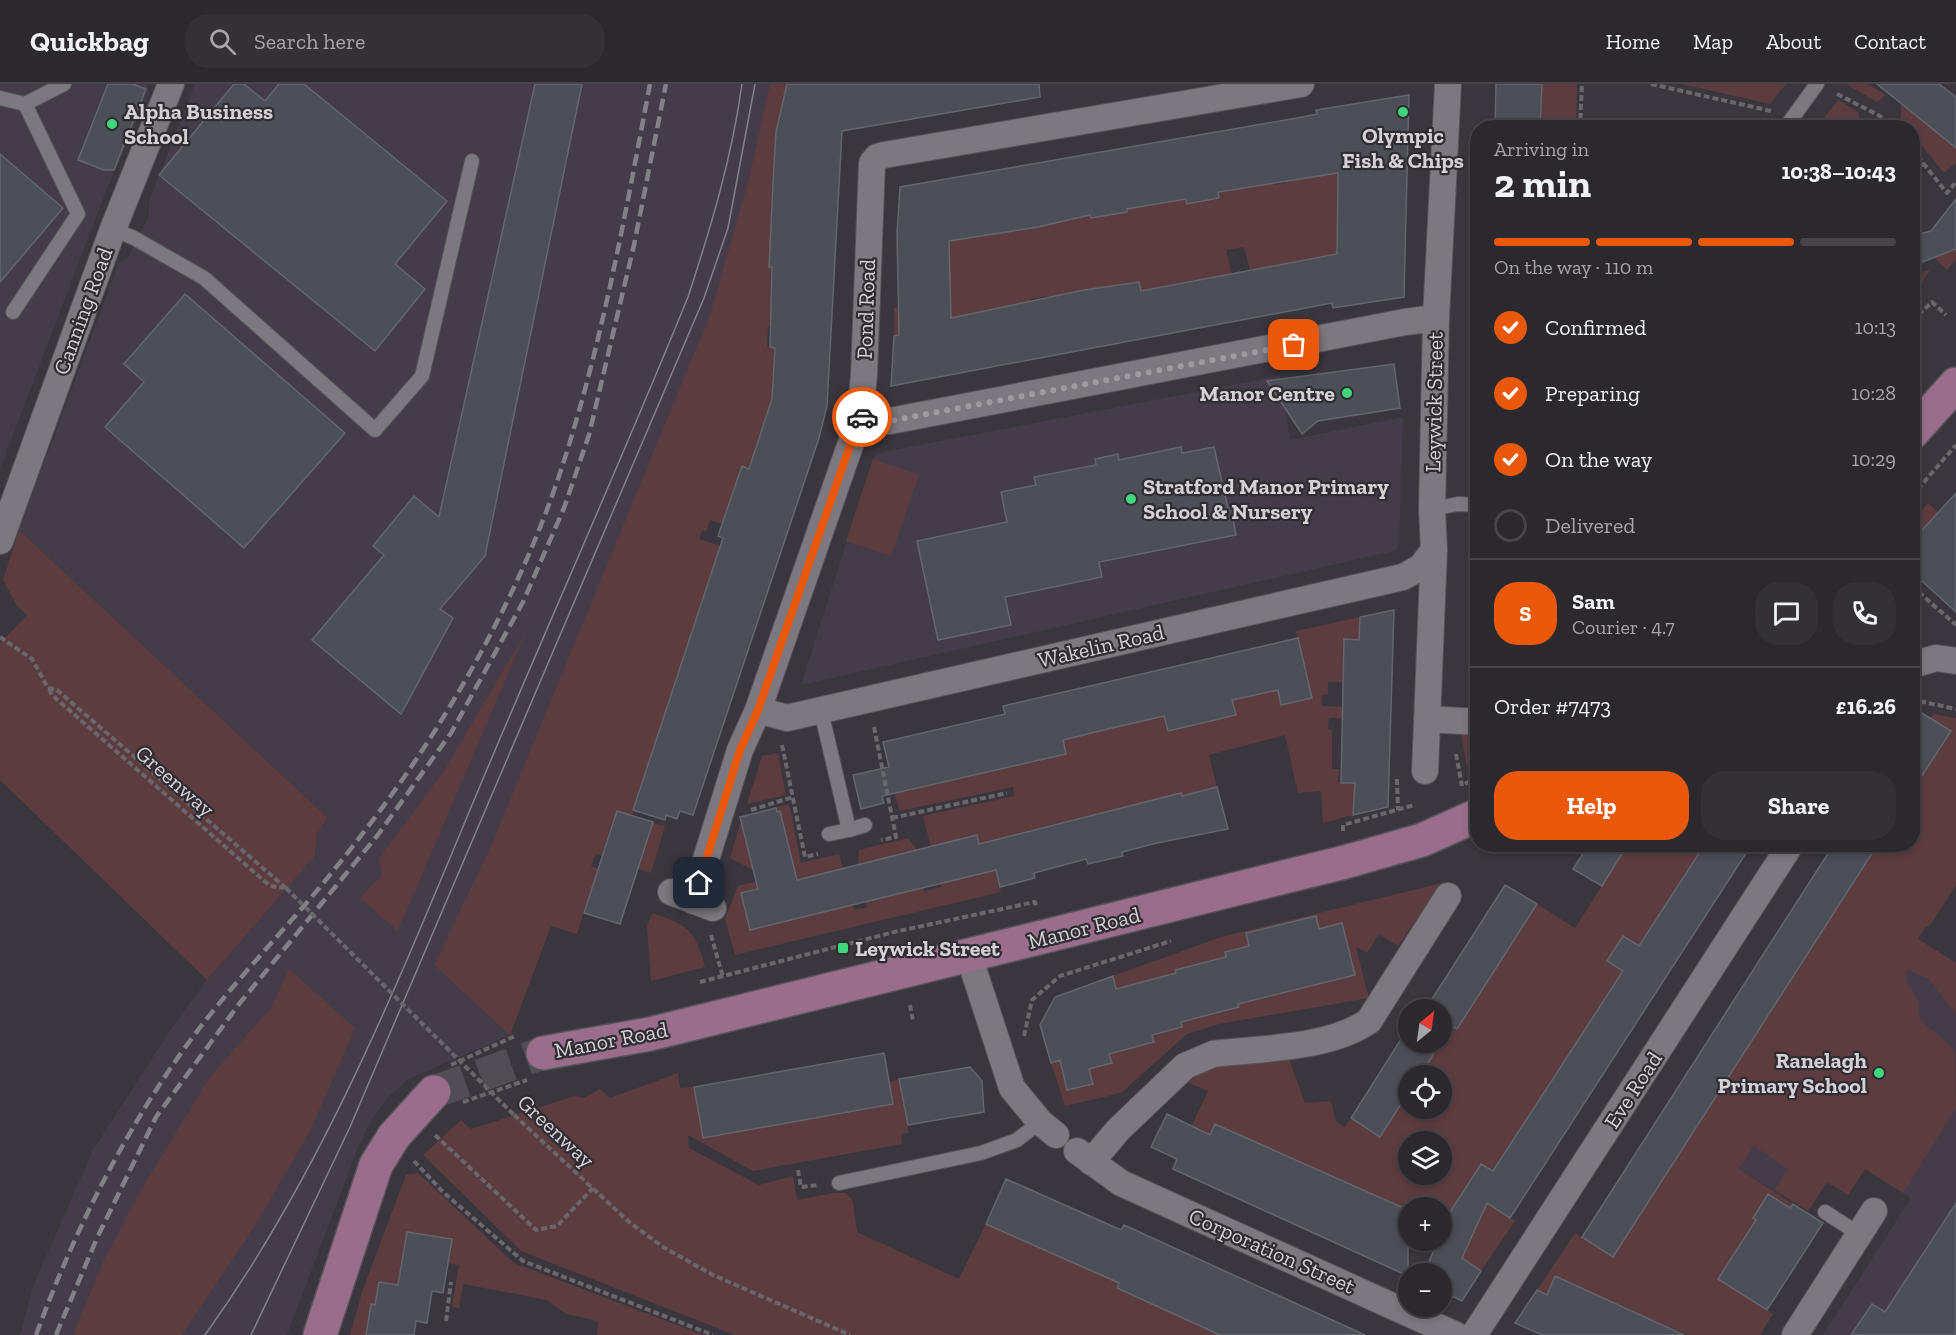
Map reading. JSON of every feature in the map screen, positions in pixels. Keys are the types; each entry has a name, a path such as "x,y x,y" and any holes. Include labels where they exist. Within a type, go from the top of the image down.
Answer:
{"main road":[{"path":"1920,424 1956,384"},
{"name":"Manor Road","path":"532,1055 650,1034 731,1012 969,956 1346,862 1422,840 1470,819"},
{"path":"320,1335 376,1165 394,1136 445,1088"}],"street":[{"name":"Canning Road","path":"0,541 112,229 171,84"},
{"name":"Pond Road","path":"692,900 740,750 758,710 860,417 864,375 872,163 877,157 1301,84"},
{"name":"Leywick Street","path":"1425,771 1434,550 1432,509 1436,318 1448,84"},
{"path":"860,417 890,421 1405,322 1436,318"},
{"name":"Wakelin Road","path":"758,710 787,718 821,711 1403,577 1421,567 1434,550"},
{"path":"1920,663 1936,658 1956,661"},
{"path":"1427,719 1470,722"},
{"name":"Eve Road","path":"1474,1335 1786,852"},
{"name":"Corporation Street","path":"1448,896 1369,1021 1354,1031 1334,1039 1213,1054 1197,1059 1185,1066 1118,1130 1084,1157 1121,1183 1456,1335"},
{"path":"969,956 1012,1088 1048,1128"},
{"path":"1795,1335 1874,1211"}],"lane":[{"path":"0,98 25,104 64,84"},
{"path":"1791,120 1817,84"},
{"path":"14,312 78,214 25,104"},
{"path":"112,229 134,238 204,278 375,430 422,376 472,161"},
{"path":"1432,509 1458,504 1470,505"},
{"path":"821,711 849,830"},
{"path":"836,768 850,765"},
{"path":"829,834 865,825"},
{"path":"839,1183 981,1154 1048,1128"},
{"path":"1825,1212 1859,1234"}],"path":[{"path":"1580,120 1582,84"},
{"path":"1651,84 1775,111"},
{"path":"1836,94 1885,120"},
{"path":"1920,158 1947,193 1956,182"},
{"path":"1920,166 1925,164"},
{"path":"1920,313 1932,302 1946,315"},
{"path":"1920,487 1956,445"},
{"path":"1920,593 1956,625"},
{"name":"Greenway","path":"0,637 32,659 52,695 270,886 286,888"},
{"name":"Greenway","path":"48,688 57,690 286,888 514,1115 629,1222 663,1247 713,1275 850,1335"},
{"path":"1920,701 1956,709"},
{"path":"750,810 793,797 782,744"},
{"path":"1452,791 1470,781"},
{"path":"892,818 1007,793"},
{"path":"1343,825 1420,804"},
{"path":"700,982 894,933 1035,902"},
{"path":"714,939 723,976"},
{"path":"1056,966 1060,976"},
{"path":"910,1005 913,1021"},
{"path":"445,1088 532,1055"},
{"path":"445,1088 532,1055"},
{"path":"434,1134 536,1230 557,1226 593,1188"},
{"path":"409,1156 443,1192 523,1261 713,1335"},
{"path":"798,1170 801,1187 839,1183"},
{"path":"446,1321 450,1282"}],"shaded area":[{"path":"0,84 147,84 149,93 106,191 0,469"},
{"path":"195,84 783,84 551,925 510,1035 409,1079 387,1098 370,1123 357,1150 287,1335 20,1335 33,1286 93,1150 171,1029 207,980 315,856 317,834 328,818 19,530 119,263 128,258 149,215 149,201"},
{"path":"770,84 787,84 775,136 787,137 773,181 770,267 786,268 771,326 768,326 767,347 782,348 782,352 774,353 773,385 795,386 775,388 754,470 742,467 734,528 710,520 706,532 702,531 699,539 776,564 714,564 632,816 603,856 596,854 591,866 598,869 577,934 551,926 510,1035 434,965 489,851 710,315 749,179"},
{"path":"1542,84 1577,84 1576,120 1540,120"},
{"path":"1682,84 1786,84 1770,104"},
{"path":"1846,84 1868,84 1886,95 1877,102"},
{"path":"1838,100 1858,112 1860,120 1822,120"},
{"path":"1901,104 1956,148 1956,163 1944,173 1920,144 1920,120 1901,120"},
{"path":"1355,123 1338,199 1337,218 1345,255 1250,270 1244,247 1226,250 1232,274 1141,291 1139,282 1071,292 1073,303 1050,307 1047,296 1030,299 1032,311 1014,314 1012,305 1001,307 1002,316 976,313 958,316 929,329 894,336 894,308 923,303 934,253 896,255 897,236 925,232 965,217 969,238 1089,206 1091,218 1127,212 1125,200 1182,175 1187,204 1218,198 1218,192 1271,174 1274,185 1286,183 1281,157 1306,168 1308,178 1327,175"},
{"path":"1956,249 1956,260 1947,270 1934,258"},
{"path":"1930,270 1920,286 1920,273"},
{"name":"Stratford Manor Primary School & Nursery","path":"1280,376 1290,440 1403,417 1399,546 1394,551 801,685 873,459 878,453"},
{"path":"873,459 919,475 891,556 846,541"},
{"path":"1928,503 1956,528 1956,567 1920,534 1920,512"},
{"path":"19,530 328,818 317,834 315,856 207,980 0,780 0,643 27,615 17,606 3,580"},
{"path":"1360,617 1359,640 1344,639 1343,671 1358,683 1328,682 1328,694 1322,695 1322,706 1357,707 1356,719 1329,718 1328,729 1332,730 1332,769 1339,769 1338,782 1355,783 1353,815 1323,823 1321,791 1298,793 1285,735 1209,755 1217,787 1182,796 1181,793 1112,810 1112,814 1077,822 1076,819 1024,832 1025,836 989,845 1001,892 735,955 725,919 738,886 770,878 852,905 854,910 867,907 866,901 923,887 925,891 941,887 923,816 1014,796 1013,787 899,811 895,793 1011,767 1000,716 1005,714 1059,726 1155,704 1209,721 1236,715 1229,688 1239,686 1242,698 1267,692 1275,677 1282,705 1306,700 1308,683 1296,631"},
{"path":"526,632 398,931 360,898 382,875 379,858 444,771"},
{"path":"1934,714 1956,718 1956,885 1929,927 1926,926 1918,939 1956,963 1956,1014 1929,979 1907,970 1906,981 1919,1002 1918,1013 1922,1022 1950,1045 1955,1053 1956,1108 1903,1193 1865,1169 1848,1195 1827,1182 1808,1211 1775,1190 1788,1169 1754,1146 1739,1169 1793,1204 1790,1208 1768,1195 1753,1218 1774,1231 1719,1279 1773,1314 1760,1335 1688,1335 1670,1327 1666,1335 1629,1333 1638,1313 1614,1302 1605,1322 1572,1307 1581,1287 1556,1276 1547,1295 1537,1290 1575,1233 1613,1257 1873,852 1920,852 1920,780 1951,731 1930,718"},
{"path":"1461,733 1470,734 1470,766 1467,767"},
{"path":"778,753 786,795 747,804 762,756"},
{"path":"789,804 801,863 839,854 843,869 785,882 776,808"},
{"path":"741,821 753,870 730,858"},
{"path":"653,823 665,826 651,873 638,869"},
{"path":"908,838 917,850 858,865 859,850"},
{"path":"1624,852 1700,852 1639,946 1623,936 1608,961 1623,971 1493,1171 1510,1218 1515,1221 1481,1271 1462,1258 1471,1238 1452,1229 1452,1197 1398,1197 1398,1206 1271,1150 1206,1144 1187,1136 1208,1091 1187,1082 1207,1067 1289,1059 1305,1103 1331,1101 1336,1122 1345,1127 1351,1118 1381,1136 1398,1109 1398,1119 1452,1119 1452,1065 1427,1065 1435,1053 1452,1053 1452,1028 1537,904 1575,928"},
{"path":"1442,883 1398,946 1379,934 1367,953 1356,947 1369,998 1219,1024 1187,1034 1121,1093 1065,1106 1051,1063 1060,1060 1067,1090 1092,1084 1089,1069 1111,1063 1109,1054 1154,1043 1152,1035 1182,1027 1169,975 1139,983 1118,997 1113,976 1221,937"},
{"path":"652,913 688,930 698,944 705,967 651,981 647,927"},
{"name":"Ranelagh Primary School","path":"1918,939 1956,963 1956,1335 1823,1335 1911,1198 1865,1169 1848,1195 1827,1182 1808,1211 1739,1169 1848,1000"},
{"path":"289,969 355,1028 311,1129 256,1224 182,1335 73,1335 103,1262 144,1185 210,1077 271,1008"},
{"path":"678,1073 680,1088 694,1087 703,1138 899,1079 909,1133 901,1134 902,1144 753,1171 688,1135 689,1148 759,1185 793,1176 797,1200 833,1193 846,1193 853,1201 857,1232 959,1279 986,1224 1092,1271 1112,1226 1125,1269 1117,1289 1143,1301 1152,1280 1235,1335 735,1335 521,1251 423,1155 461,1120 471,1129 575,1096 584,1098 600,1089 610,1098"},
{"path":"418,1173 514,1263 703,1335 597,1335 598,1321 566,1314 547,1300 463,1284 459,1308 452,1307 459,1265 448,1263 452,1239 407,1232 398,1285 375,1305 371,1304 366,1335 350,1335 363,1289 406,1175"}],"building":[{"name":"Alpha Business School","path":"108,84 133,84 146,89 114,170 104,170 78,160"},
{"path":"234,84 244,84 265,101 279,84 304,84 447,201 395,264 425,289 375,351 159,175"},
{"path":"535,84 582,84 485,556 440,609 453,618 401,714 312,640 384,555 373,546 414,496 439,517"},
{"path":"787,84 1039,84 1040,97 842,131 827,406 819,438 693,815 680,811 677,819 666,815 665,820 633,810 723,538 718,536 742,466 749,469 772,399 775,348 770,347 772,267 769,267 776,132"},
{"path":"1496,84 1542,84 1540,120 1495,120"},
{"path":"1877,84 1939,84 1956,97 1956,148"},
{"path":"1409,95 1404,297 1333,308 1332,303 891,386 894,336 899,335 897,233 900,187 1297,118 1317,114 1316,110","holes":["1338,173 1337,254 1141,291 1139,282 1084,290 951,318 949,241 1038,227 1090,215 1091,218 1127,212 1127,209 1186,199 1187,204 1219,198 1218,192"]},
{"path":"0,154 63,208 0,282"},
{"path":"1956,199 1956,249 1920,263 1920,234 1931,231"},
{"path":"185,294 345,433 244,548 105,427 144,382 124,364"},
{"name":"Manor Centre","path":"1394,364 1400,408 1318,421 1302,434 1267,381"},
{"path":"1181,447 1182,453 1214,447 1236,535 1099,562 1102,577 1005,597 1011,625 938,640 917,541 1007,522 1001,492 1036,485 1034,477 1096,465 1095,459 1118,454 1119,460"},
{"path":"1956,493 1956,612 1920,579 1920,532"},
{"path":"1394,610 1388,807 1353,815 1355,783 1341,783 1344,639 1359,640 1360,617"},
{"path":"1298,638 1312,698 1281,705 1278,690 1232,700 1236,715 1168,731 1164,716 1063,740 1066,754 882,796 884,803 861,809 853,775 889,767 883,742 1005,714 1003,706"},
{"path":"1920,712 1951,731 1920,779"},
{"path":"1217,787 1228,829 1157,843 1122,852 1123,856 1088,864 1086,859 1034,873 1035,878 1000,887 996,870 750,930 741,893 758,889 740,817 776,808 777,812 780,811 797,880 977,835 979,844 1181,793 1182,796"},
{"path":"617,811 653,822 620,924 584,913"},
{"path":"1584,852 1623,852 1602,886 1573,869"},
{"path":"1700,852 1747,852 1510,1218 1487,1203 1462,1258 1481,1271 1462,1301 1452,1296 1452,1263 1429,1263 1433,1251 1452,1251 1452,1209 1481,1164 1493,1171 1623,971 1607,961 1623,936 1639,946"},
{"path":"1829,852 1873,852 1613,1257 1582,1237"},
{"path":"1505,885 1537,904 1457,1029 1452,1026 1452,999 1432,999"},
{"path":"1316,916 1319,929 1342,923 1355,975 1238,1004 1239,1007 1181,1022 1182,1027 1152,1035 1154,1042 1109,1054 1112,1063 1089,1069 1093,1084 1067,1090 1060,1060 1051,1063 1040,1025 1055,997 1113,976 1116,989 1176,973 1175,970 1226,957 1225,952 1249,946 1246,933"},
{"path":"1398,1044 1398,1053 1434,1053 1427,1065 1398,1065 1398,1109 1380,1137 1351,1118"},
{"path":"884,1053 893,1104 703,1138 694,1087"},
{"path":"970,1067 982,1081 984,1112 908,1125 899,1079"},
{"path":"1167,1114 1210,1135 1215,1124 1398,1206 1398,1251 1408,1251 1408,1263 1398,1263 1398,1271 1173,1169 1177,1159 1151,1147"},
{"path":"1006,1179 1121,1230 1124,1225 1365,1335 1220,1335 1117,1288 1119,1283 986,1224"},
{"path":"1768,1194 1790,1208 1793,1204 1823,1223 1767,1310 1718,1279 1756,1220 1753,1218"},
{"path":"1956,1203 1956,1335 1851,1335 1872,1304 1885,1312"},
{"path":"407,1232 452,1239 443,1293 432,1291 427,1323 416,1321 414,1335 366,1335 371,1304 375,1305 379,1282 398,1285"},
{"path":"1555,1276 1684,1335 1542,1335 1515,1323 1537,1290 1547,1295"}],"tunnel":[{"path":"434,1092 543,1053"}],"tram line":[{"path":"205,1335 290,1202 361,1063 424,920 688,297 720,192 733,138 742,84"},
{"path":"251,1335 350,1127 704,298 728,228 755,84"}],"railway":[{"path":"36,1335 86,1217 125,1141 147,1105 209,1016 332,873 397,788 458,692 521,573 547,511 587,382 611,283 650,84"},
{"path":"56,1335 97,1238 156,1117 239,1004 377,836 451,733 523,602 564,508 589,435 634,245 666,84"}],"way so far":[{"path":"862,417 890,421 1294,345"}],"place":[{"name":"Olympic Fish & Chips","path":"1403,112"},
{"name":"Alpha Business School","path":"112,124"},
{"name":"Manor Centre","path":"1347,393"},
{"name":"Stratford Manor Primary School & Nursery","path":"1131,499"},
{"name":"Leywick Street","path":"843,948"},
{"name":"Ranelagh Primary School","path":"1879,1073"}],"route":[{"path":"699,883 740,750 758,710 860,417 862,417"}]}
